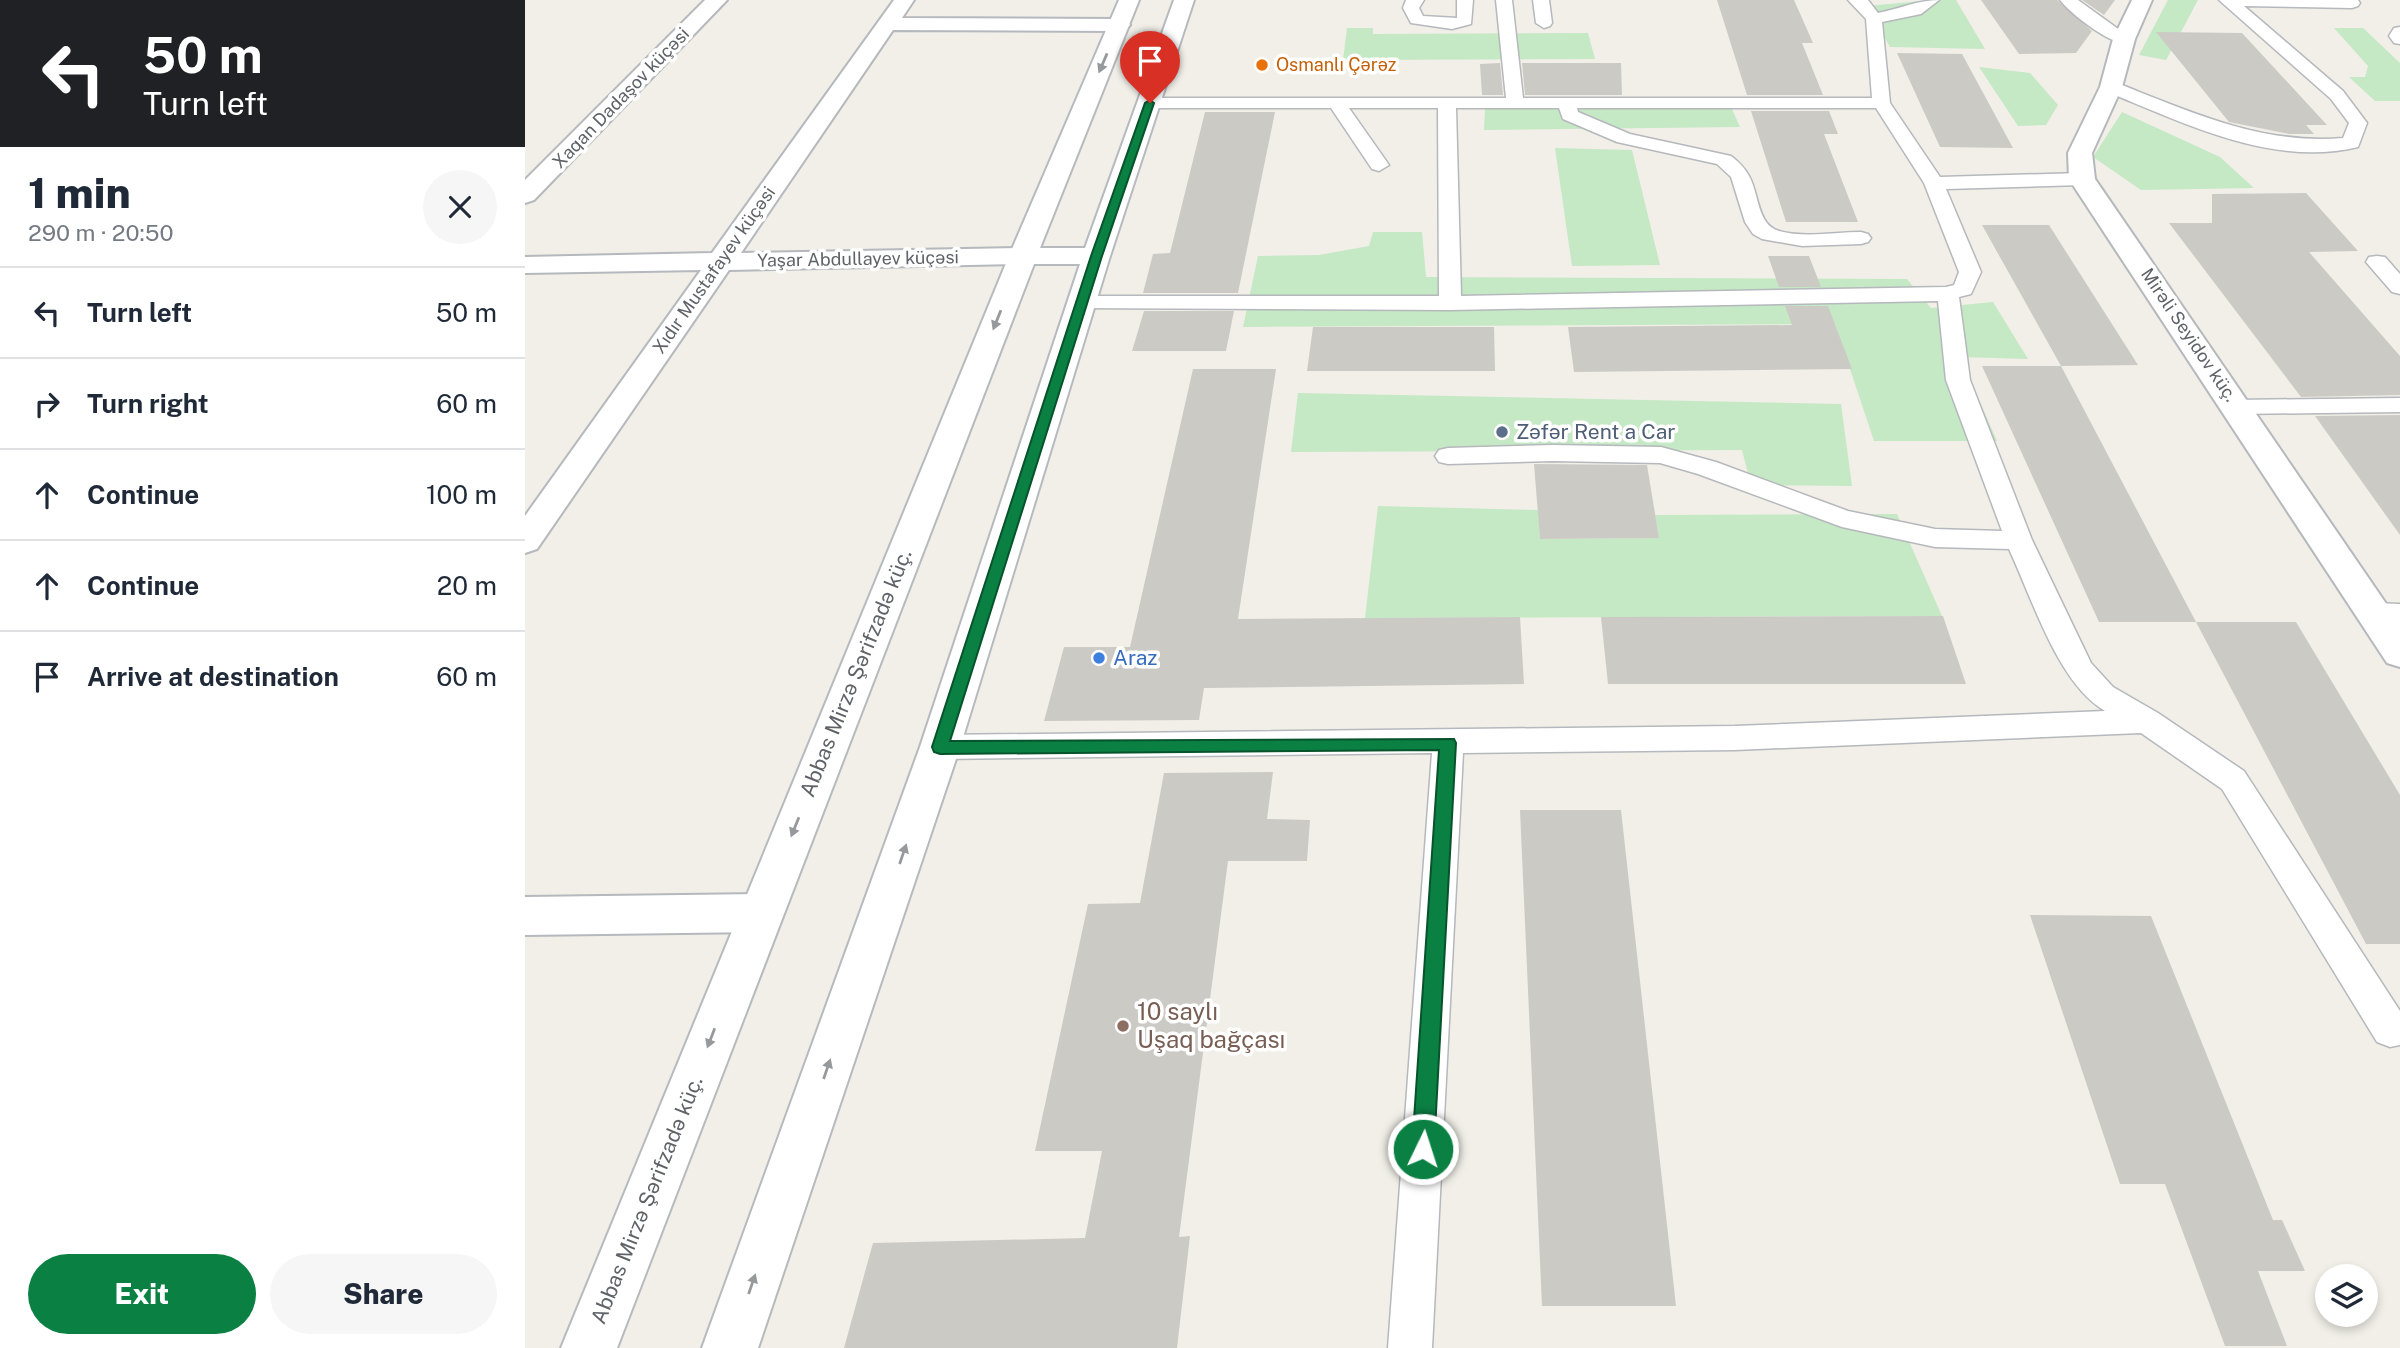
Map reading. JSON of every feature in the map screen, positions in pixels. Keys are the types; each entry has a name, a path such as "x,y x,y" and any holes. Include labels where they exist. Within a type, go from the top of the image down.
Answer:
{"street":[{"name":"Xaqan Dadaşov küçəsi","path":"525,195 717,0"},
{"name":"Xıdır Mustafayev küçəsi","path":"525,541 904,0"},
{"name":"Abbas Mirzə Şərifzadə küç.","path":"589,1348 1023,256 1129,0"},
{"path":"730,1348 940,747 1096,256 1184,0"},
{"path":"2082,179 2080,153 2111,87 2124,39 2143,0"},
{"path":"887,24 1119,25"},
{"name":"Mirəli Seyidov küç.","path":"2082,179 2237,407 2387,613 2400,653"},
{"name":"Yaşar Abdullayev küçəsi","path":"525,265 1096,256"},
{"path":"525,916 761,913"}],"lane":[{"path":"1416,0 1411,8 1417,20 1452,24 1465,21 1465,0"},
{"path":"1504,0 1515,102"},
{"path":"1541,0 1544,23"},
{"path":"1081,303 1450,303 1948,294 1963,289 1970,272 1934,183 1881,103 1874,19 1862,3 1856,0"},
{"path":"1874,19 1915,11 1931,0"},
{"path":"2068,0 2096,23 2124,39"},
{"path":"2228,1 2351,3"},
{"path":"2111,87 2225,132 2272,144 2321,148 2351,143 2358,123 2337,95 2228,1"},
{"path":"2400,32 2397,36 2400,38"},
{"path":"1447,102 1450,303"},
{"path":"1567,102 1569,115 1614,136 1724,160 1740,172 1757,226 1767,235 1789,238 1861,238"},
{"path":"1150,103 1881,103"},
{"path":"1336,103 1356,131 1369,143 1379,165"},
{"path":"1934,183 2082,179"},
{"path":"2377,262 2400,288"},
{"path":"1948,294 1958,380 2019,540 2079,668 2102,695 2147,721 2232,780 2396,1038"},
{"path":"2237,407 2400,405"},
{"path":"1448,456 1553,453 1661,455 1707,468 1842,518 1935,538 2019,540"},
{"path":"940,747 1735,738 2147,721"},
{"path":"1410,1348 1448,743"}],"green space":[{"path":"1956,0 1985,49 1890,47 1867,6"},
{"path":"2168,0 2198,0 2166,60 2139,55"},
{"path":"1347,28 1373,28 1373,34 1588,33 1595,59 1343,60"},
{"path":"2334,28 2363,28 2400,63 2400,101 2375,101 2349,77 2365,77 2368,66"},
{"path":"1979,67 2030,73 2058,105 2046,125 2018,126"},
{"path":"1485,109 1732,109 1740,127 1484,130"},
{"path":"2122,112 2220,157 2254,188 2141,190 2093,157"},
{"path":"1555,148 1632,150 1660,265 1572,266"},
{"path":"1373,232 1422,232 1426,277 1907,279 1931,308 1993,302 2028,359 1960,357 1997,441 1874,441 1835,324 1243,327 1258,256 1319,255 1369,246"},
{"path":"1298,393 1841,404 1852,486 1751,485 1742,450 1291,452"},
{"path":"1378,506 1538,510 1540,539 1659,538 1655,515 1897,514 1942,616 1365,618"}],"building":[{"path":"1717,0 1794,0 1813,43 1802,43 1823,95 1747,95"},
{"path":"1981,0 2057,0 2092,31 2076,53 2019,54"},
{"path":"2082,0 2115,0 2104,15"},
{"path":"2156,32 2242,33 2327,125 2306,125 2314,134 2289,134 2229,122"},
{"path":"1897,53 1962,54 2013,148 1940,147"},
{"path":"1500,63 1503,95 1482,95 1480,64"},
{"path":"1522,63 1621,63 1622,95 1525,95"},
{"path":"1751,111 1829,111 1838,134 1824,134 1858,222 1786,222"},
{"path":"1205,112 1275,112 1238,293 1143,293 1153,254 1170,253"},
{"path":"2306,193 2358,251 2309,252 2400,356 2400,395 2301,397 2169,223 2212,223 2212,194"},
{"path":"1982,225 2049,225 2138,365 2061,366"},
{"path":"1768,256 1809,256 1821,287 1779,287"},
{"path":"1785,306 1828,306 1852,369 1574,372 1568,327 1792,325"},
{"path":"1144,311 1234,311 1226,351 1132,351"},
{"path":"1313,327 1494,327 1495,371 1307,371"},
{"path":"1982,366 2061,366 2196,622 2099,622"},
{"path":"1193,369 1276,369 1238,619 1520,617 1524,684 1204,688 1199,720 1044,721 1064,647 1130,647"},
{"path":"2400,415 2400,535 2315,416"},
{"path":"1534,464 1647,465 1659,538 1540,539"},
{"path":"1943,616 1966,684 1608,684 1601,617"},
{"path":"2196,622 2296,622 2400,795 2400,944 2366,944"},
{"path":"1273,772 1267,819 1310,820 1307,861 1228,861 1179,1237 1190,1236 1177,1348 844,1348 873,1243 1085,1238 1102,1151 1035,1151 1088,904 1140,903 1164,773"},
{"path":"1520,810 1621,810 1676,1306 1542,1306"},
{"path":"2030,915 2151,916 2273,1220 2282,1220 2305,1271 2258,1271 2287,1346 2225,1346 2165,1184 2120,1184"}],"place":[{"name":"Osmanlı Çərəz","path":"1262,65"},
{"name":"Zəfər Rent a Car","path":"1502,432"},
{"name":"Araz","path":"1099,658"},
{"name":"10 saylı Uşaq bağçası","path":"1123,1026"}],"route":[{"path":"1150,103 1096,256 940,747 1448,743 1423,1149"}]}
